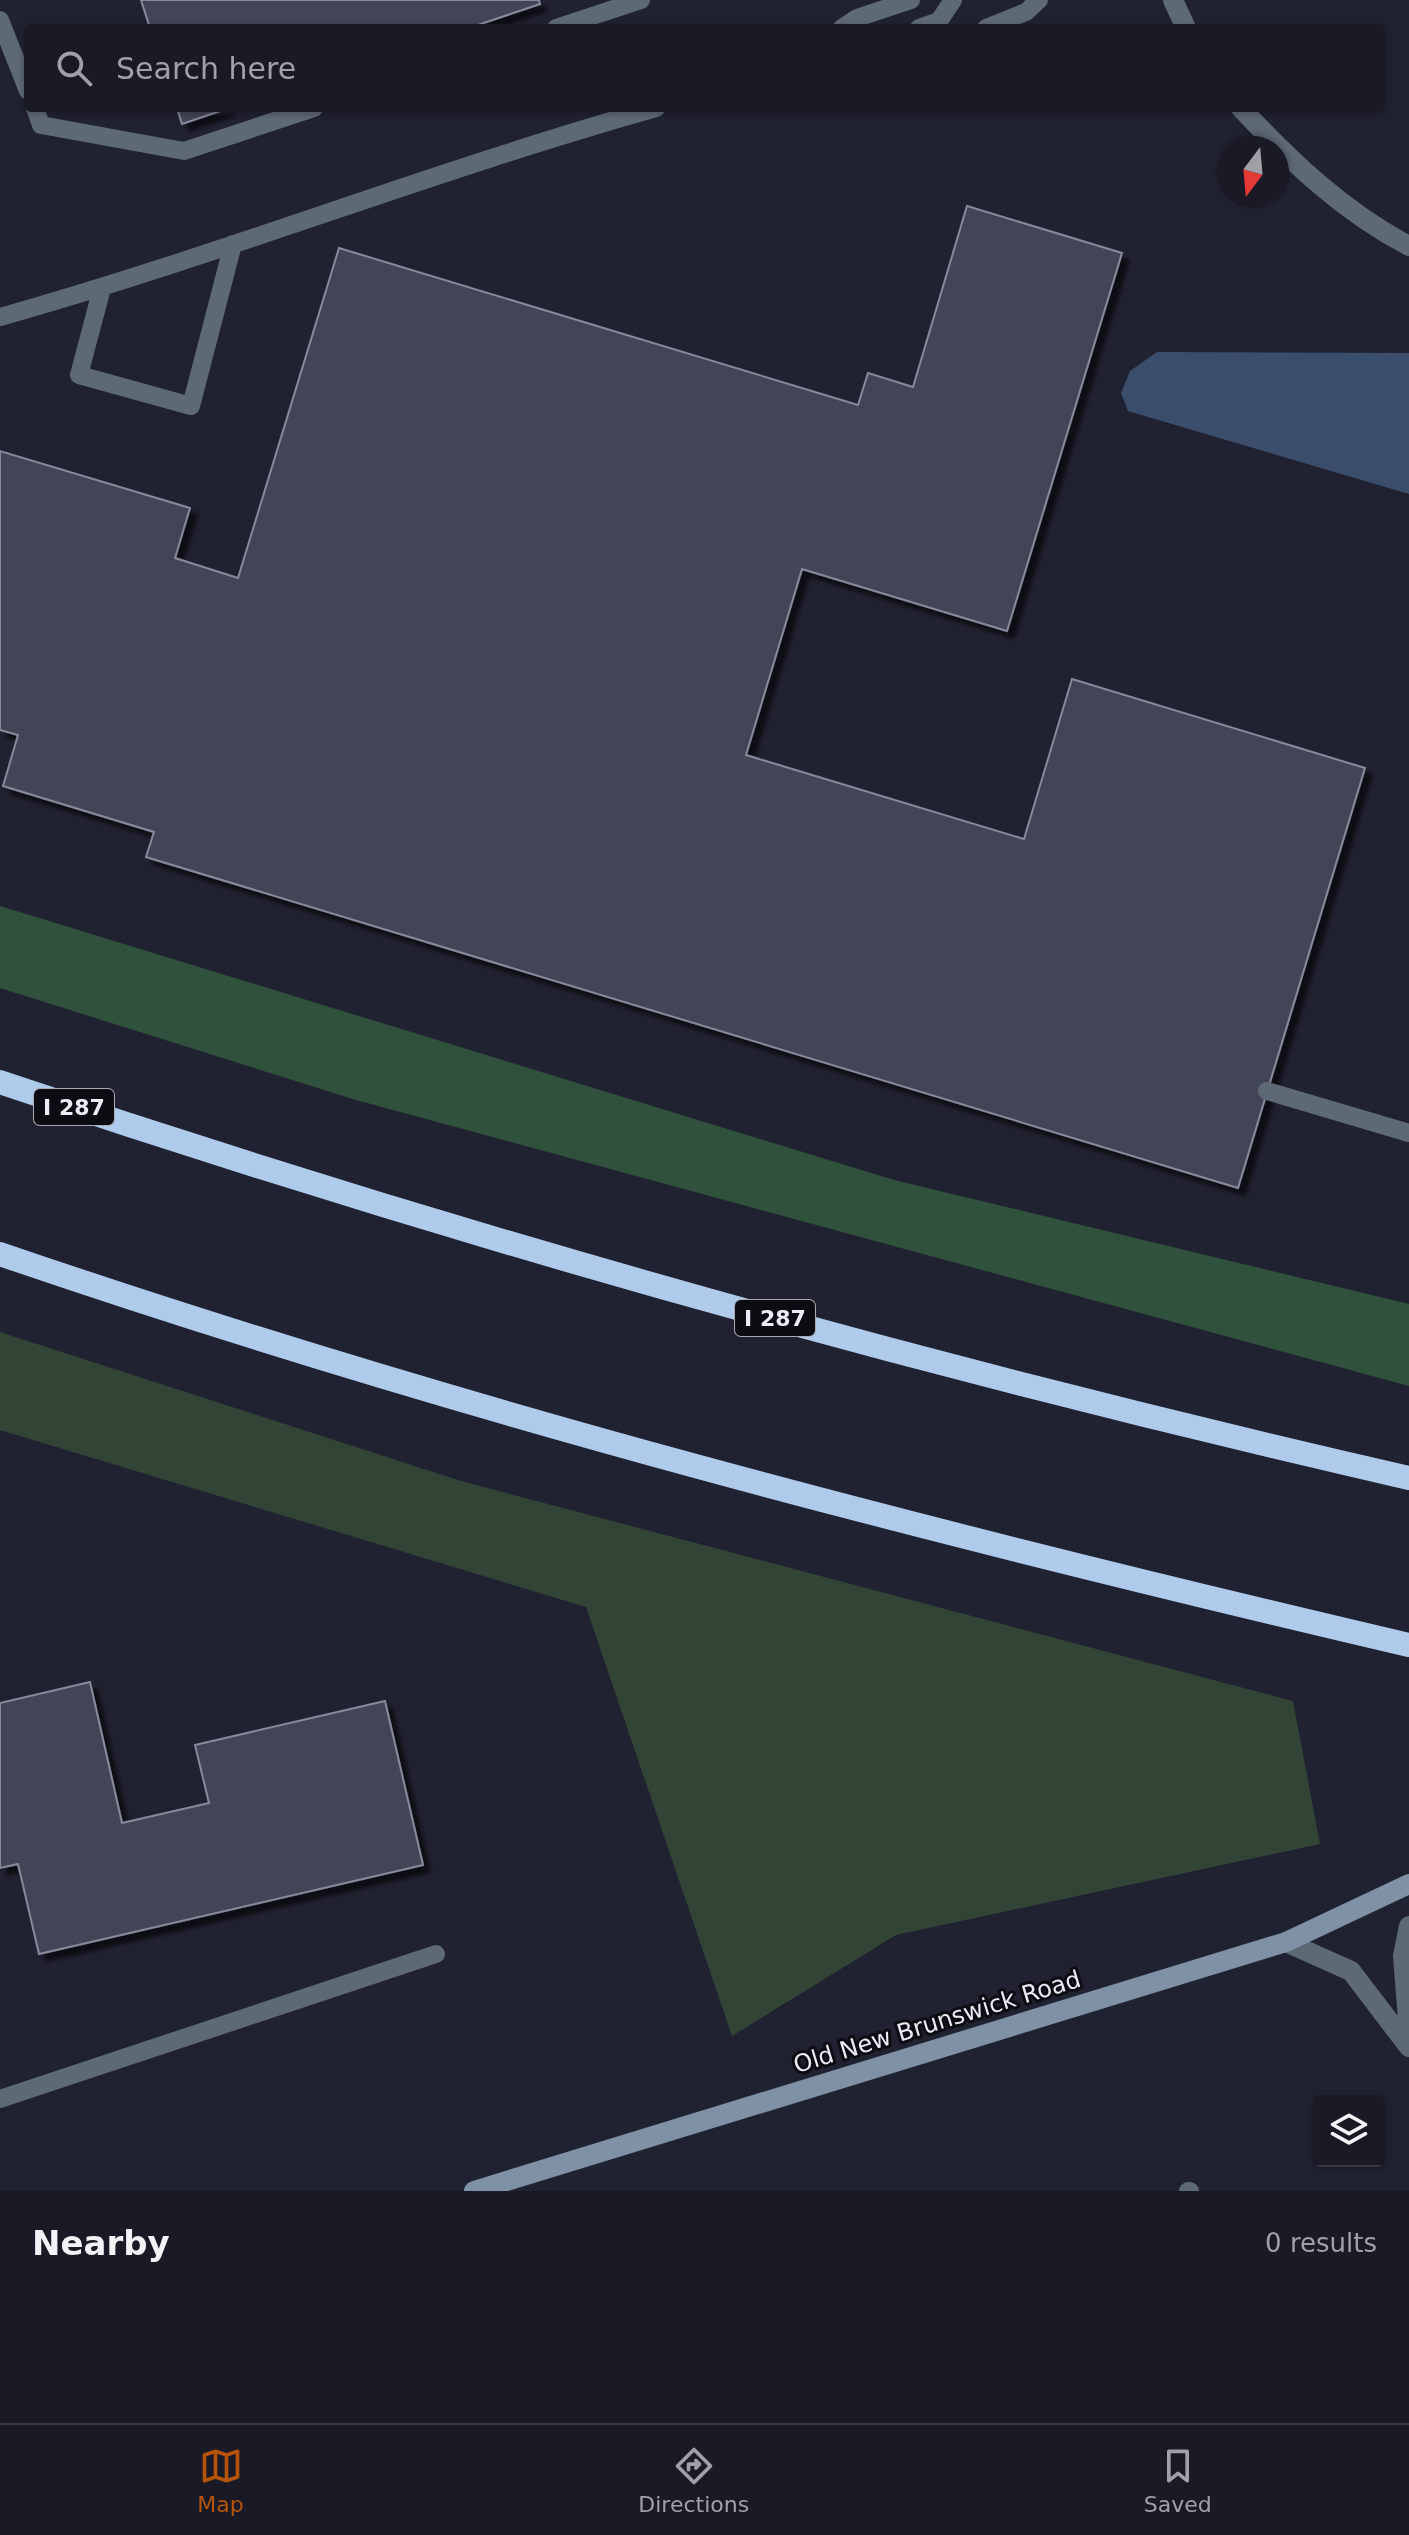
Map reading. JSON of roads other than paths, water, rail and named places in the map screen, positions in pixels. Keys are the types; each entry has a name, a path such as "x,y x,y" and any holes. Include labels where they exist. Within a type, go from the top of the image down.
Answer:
{"highway":[{"name":"I 287","path":"0,1082 349,1196 609,1272 1118,1409 1409,1478"},
{"path":"0,1254 557,1426 952,1534 1409,1645"}],"main road":[{"name":"Old New Brunswick Road","path":"474,2191 1286,1942 1409,1884"}],"street":[{"path":"1173,0 1184,24"},
{"path":"1245,112 1331,193 1363,219 1409,246"},
{"path":"1409,1926 1403,1956 1409,2032"},
{"path":"1286,1942 1351,1971 1409,2047"}],"lane":[{"path":"568,24 641,0"},
{"path":"848,24 857,18 911,0"},
{"path":"930,24 939,21 953,0"},
{"path":"996,24 1026,12 1039,0"},
{"path":"0,20 24,81"},
{"path":"36,112 41,125 184,151 302,112"},
{"path":"0,317 102,288 528,144 642,112"},
{"path":"102,288 79,375 191,406 233,244"},
{"path":"1267,1091 1409,1133"},
{"path":"0,2099 436,1954"}],"water":[{"path":"1157,352 1409,353 1409,494 1128,411 1121,393 1130,371"}]}
